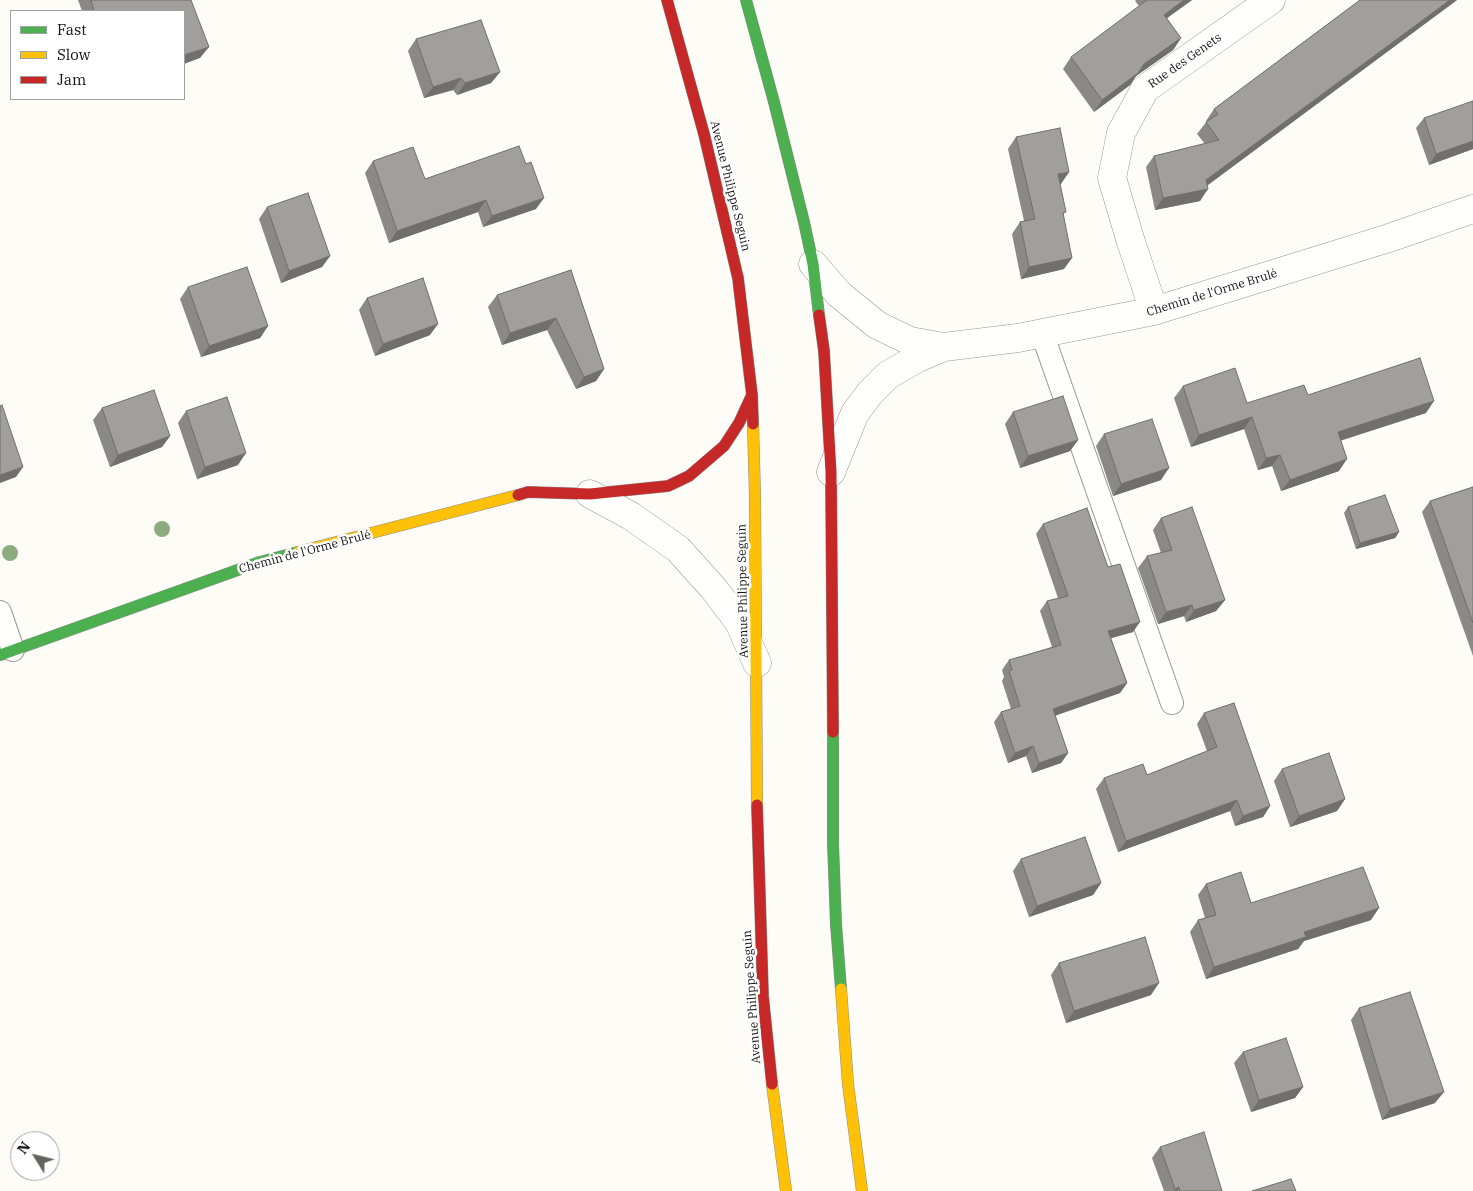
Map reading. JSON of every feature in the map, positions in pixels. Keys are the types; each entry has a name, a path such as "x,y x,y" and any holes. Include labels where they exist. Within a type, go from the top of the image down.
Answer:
{"main road":[{"name":"Avenue Philippe Seguin","path":"667,0 704,134 738,278 752,396 757,662 757,836 763,996 786,1191"},
{"path":"746,0 804,222 813,264 824,351 831,472 833,843 836,924 848,1084 862,1191"},
{"name":"Chemin de l'Orme Brulé","path":"7,652 260,562 528,492 590,494 668,486 689,476 724,446 739,423 752,396"}],"street":[{"name":"Rue des Genets","path":"1154,311 1112,178 1121,133 1145,90 1270,0"},
{"name":"Chemin de l'Orme Brulé","path":"831,472 855,413 870,393 888,375 916,358 944,347 1018,338 1154,311 1389,238 1473,209"},
{"name":"Chemin de l'Orme Brulé","path":"813,264 839,294 878,325 910,341 944,347"},
{"name":"Chemin de l'Orme Brulé","path":"590,494 631,516 678,549 714,589 739,622 757,662"}],"lane":[{"path":"1042,333 1172,703"},
{"path":"0,612 7,652"}],"building":[{"path":"91,0 191,0 209,47 185,55 185,10 94,10"},
{"path":"1147,0 1184,0 1164,15 1181,38 1144,64 1138,73 1102,100 1071,57"},
{"path":"1360,0 1450,0 1206,180 1208,189 1163,198 1154,156 1219,140 1206,122 1218,114 1214,109"},
{"path":"481,20 500,72 465,83 461,78 433,87 416,39"},
{"path":"1473,101 1473,141 1436,154 1424,118"},
{"path":"1060,128 1069,172 1058,174 1066,212 1063,213 1072,258 1029,267 1020,222 1035,219 1016,137"},
{"path":"519,146 526,164 531,162 544,198 492,216 486,200 397,231 373,161 413,147 425,179"},
{"path":"308,193 330,256 289,271 267,207"},
{"path":"247,267 268,326 209,346 188,287"},
{"path":"571,270 604,369 584,377 556,318 510,333 497,295"},
{"path":"423,278 438,324 383,344 367,298"},
{"path":"1420,358 1434,401 1338,432 1347,459 1290,480 1280,455 1266,458 1252,417 1199,435 1183,386 1235,368 1247,403 1304,385 1308,395"},
{"path":"154,390 170,436 118,455 102,408"},
{"path":"1063,396 1078,440 1028,456 1013,412"},
{"path":"227,397 246,453 205,467 186,411"},
{"path":"2,405 23,467 0,475 0,406"},
{"path":"1152,419 1169,468 1121,484 1104,434"},
{"path":"1473,487 1473,623 1430,501"},
{"path":"1385,495 1399,532 1360,543 1348,507"},
{"path":"1192,507 1225,600 1194,610 1192,605 1166,612 1147,556 1172,550 1161,518"},
{"path":"1087,508 1108,567 1120,564 1140,622 1108,631 1127,683 1053,709 1068,753 1039,763 1033,746 1015,753 1001,712 1020,706 1009,671 1012,670 1009,660 1061,645 1047,601 1068,596 1043,524"},
{"path":"1234,703 1270,806 1243,816 1237,800 1126,841 1104,778 1143,764 1147,775 1217,747 1204,713"},
{"path":"1329,753 1345,799 1299,816 1282,769"},
{"path":"1085,837 1101,883 1037,906 1021,859"},
{"path":"1363,867 1379,908 1304,932 1306,937 1214,967 1198,920 1216,915 1206,884 1241,872 1251,903"},
{"path":"1145,937 1159,983 1074,1011 1059,963"},
{"path":"1410,992 1444,1092 1390,1109 1359,1008"},
{"path":"1286,1038 1303,1087 1259,1100 1243,1052"},
{"path":"1204,1132 1222,1191 1180,1191 1179,1187 1175,1189 1160,1147"},
{"path":"1291,1179 1296,1191 1252,1191"}],"traffic: fast":[{"path":"746,0 804,222 813,264 819,315"},
{"path":"0,655 260,562 298,552"},
{"path":"833,732 833,843 841,989"}],"traffic: slow":[{"path":"753,424 757,805"},
{"path":"298,552 518,495"},
{"path":"841,989 848,1084 862,1191"},
{"path":"772,1084 786,1191"}],"traffic: jam":[{"path":"667,0 704,134 738,278 752,395 753,424"},
{"path":"819,315 824,351 831,472 833,732"},
{"path":"518,495 528,492 590,494 668,486 689,476 724,446 739,423 751,397"},
{"path":"757,805 763,996 772,1084"}]}
